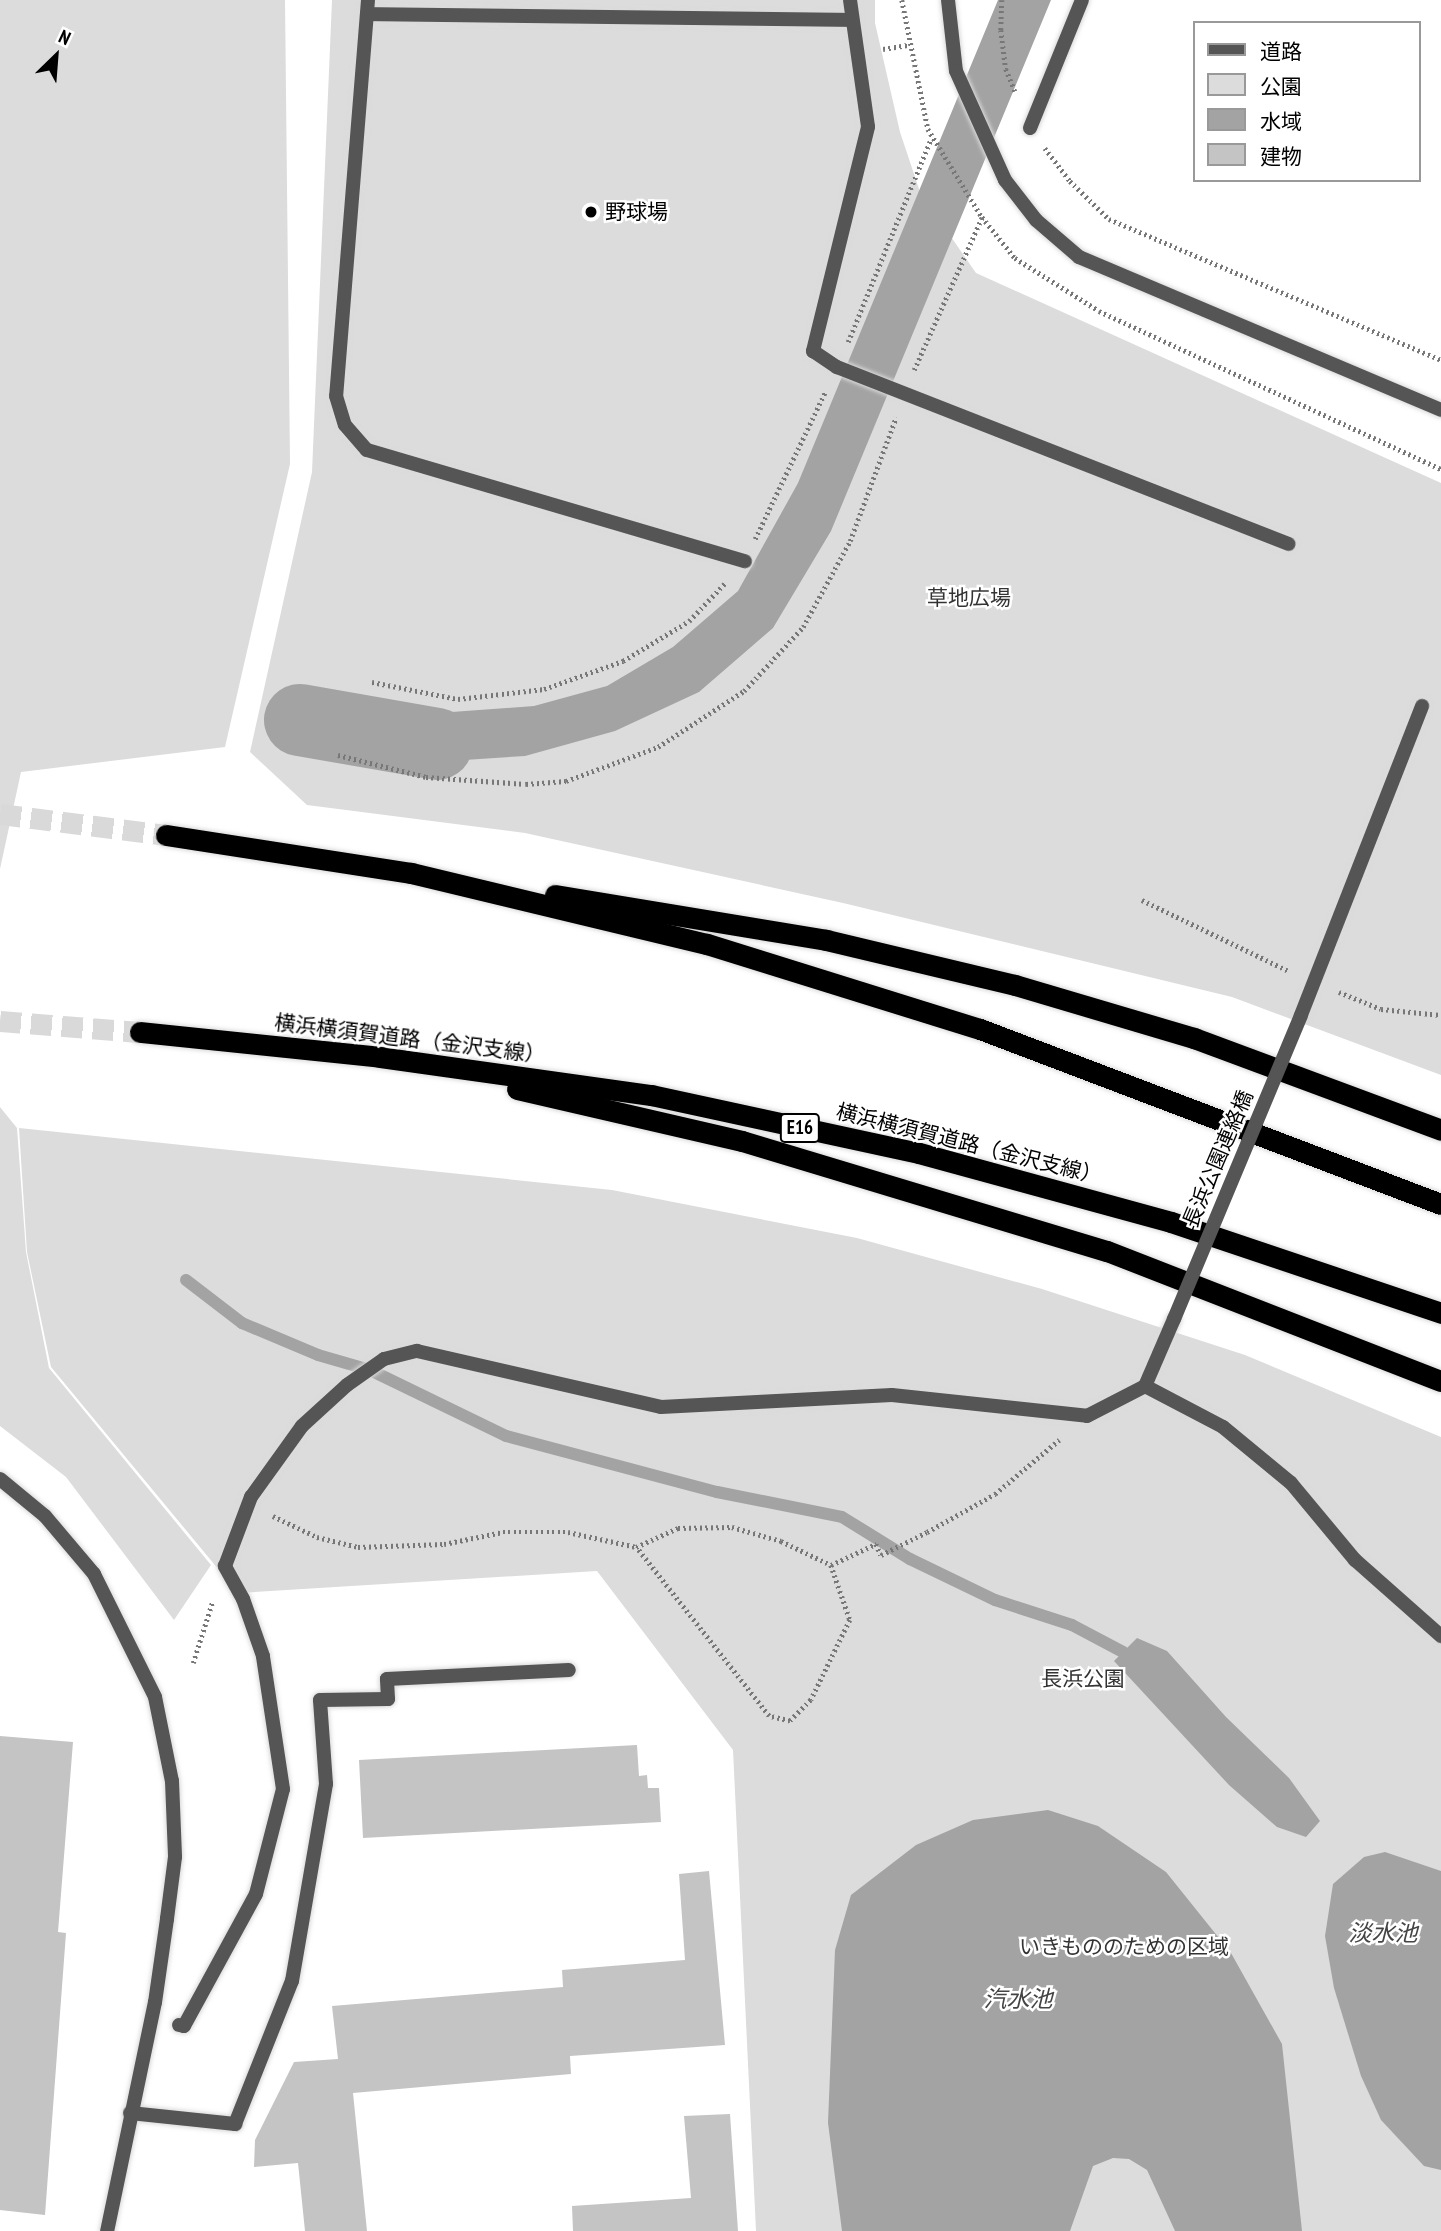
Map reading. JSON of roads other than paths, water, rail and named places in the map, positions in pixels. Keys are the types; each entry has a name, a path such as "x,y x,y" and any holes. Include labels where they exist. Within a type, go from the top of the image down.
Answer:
{"highway":[{"path":"166,835 826,940 1015,985 1194,1038 1441,1130"},
{"path":"411,873 707,944 980,1029 1441,1204"},
{"name":"横浜横須賀道路（金沢支線）","path":"140,1032 380,1057 651,1095 919,1153 1171,1222 1441,1313"},
{"path":"380,1057 741,1141 948,1201 1107,1251 1441,1381"}],"street":[{"path":"850,0 850,20 868,127 813,351 837,367 1289,544"},
{"path":"948,0 956,71 1005,180 1036,220 1079,257 1441,410"},
{"path":"1030,128 1082,0"},
{"path":"745,561 367,450 345,425 336,396 368,7 850,20"},
{"name":"長浜公園連絡橋","path":"1145,1386 1301,1015 1422,706"},
{"path":"178,2025 184,2026 256,1894 284,1789 263,1656 243,1599 225,1566 251,1497 302,1426 347,1385 384,1359 416,1351 661,1407 892,1395 1087,1416 1145,1386 1223,1427 1291,1483 1355,1560 1441,1636"},
{"path":"0,1479 45,1517 94,1574 155,1697 172,1782 175,1857 155,2003 107,2231"},
{"path":"130,2113 235,2124 292,1981 326,1784 320,1700 388,1699 387,1679 569,1670"}],"water":[{"path":"998,0 1051,0 831,531 773,628 699,692 615,731 525,756 434,762 335,743 348,693 438,713 534,706 607,686 673,647 738,591 798,483"},
{"path":"1137,1638 1167,1651 1226,1717 1289,1778 1320,1821 1306,1837 1277,1827 1229,1785 1114,1661"},
{"name":"汽水池","path":"1048,1810 1098,1826 1166,1872 1231,1953 1282,2044 1302,2231 1175,2231 1147,2170 1129,2159 1113,2158 1093,2166 1070,2231 842,2231 828,2123 835,1950 851,1895 916,1845 973,1820"},
{"name":"淡水池","path":"1385,1852 1441,1871 1441,2170 1424,2166 1381,2120 1361,2076 1334,1988 1325,1936 1333,1884 1364,1857"}],"waterway":[{"path":"300,720 437,744"},
{"path":"186,1280 242,1323 318,1355 370,1370 506,1436 717,1492 842,1517 910,1559 995,1600 1072,1625 1123,1652"}],"tunnel":[{"path":"0,814 166,835"},
{"path":"0,1021 140,1032"}],"place":[{"name":"野球場","path":"591,212"}],"park label":[{"name":"草地広場","path":"969,598"},
{"name":"長浜公園","path":"1083,1679"},
{"name":"いきもののための区域","path":"1124,1947"}]}
